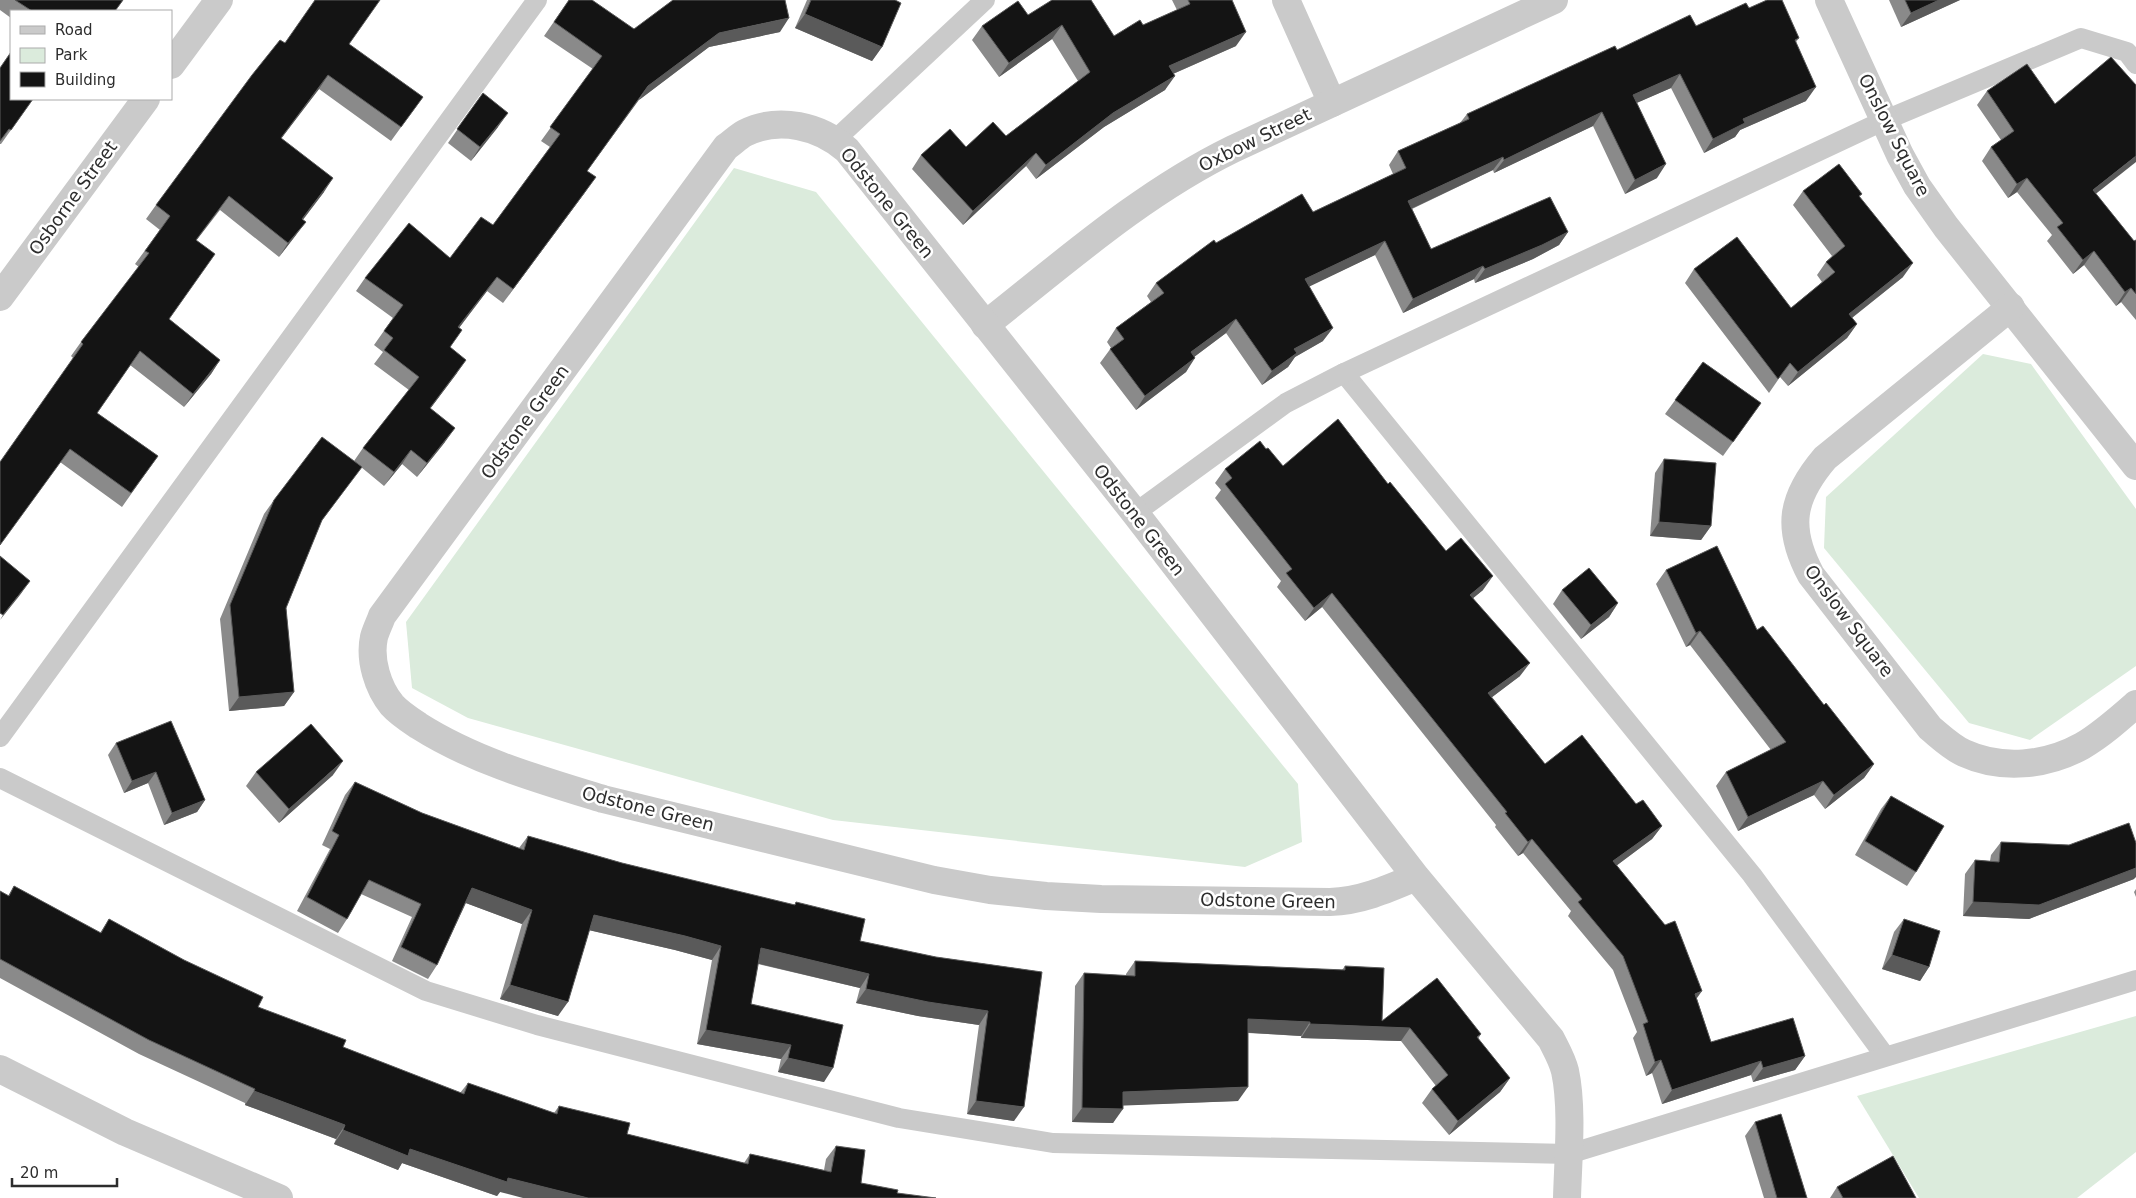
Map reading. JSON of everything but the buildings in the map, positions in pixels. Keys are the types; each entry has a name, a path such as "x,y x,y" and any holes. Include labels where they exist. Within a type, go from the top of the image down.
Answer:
{"street":[{"path":"172,64 219,0"},
{"path":"1286,0 1332,102"},
{"name":"Oxbow Street","path":"985,326 1110,225 1155,193 1213,159 1554,0"},
{"name":"Onslow Square","path":"1829,0 1883,122 1922,193 1946,227 2136,466"},
{"name":"Osborne Street","path":"0,297 145,100"},
{"name":"Odstone Green","path":"1416,877 1368,896 1347,902 1046,896 934,880 613,801 561,786 466,750 432,734 392,706 376,674 373,657 374,637 382,616 726,147 745,133 765,127 787,124 807,127 836,140 847,150 1135,513 1416,877 1550,1039 1564,1070 1568,1103 1569,1154 1567,1198"},
{"name":"Onslow Square","path":"2011,308 1825,458 1816,468 1801,493 1796,514 1795,534 1800,554 1811,575 1930,728 1963,753 2010,765 2060,756 2082,746 2136,704"},
{"path":"0,1069 125,1132 279,1198"}],"lane":[{"path":"0,737 537,0"},
{"path":"836,140 985,0"},
{"path":"1135,513 1286,404 1344,372 1883,122 2081,38 2127,52 2136,64"},
{"path":"1344,372 1752,875 1885,1056"},
{"path":"0,778 426,991 537,1026 899,1118 1053,1143 1569,1154 2136,980"}],"green space":[{"path":"734,168 816,192 1298,784 1302,842 1245,867 833,820 468,718 412,688 406,622"},
{"path":"1983,354 2031,364 2136,509 2136,666 2030,740 1969,723 1824,548 1826,497"},
{"path":"2136,1016 2136,1152 2077,1198 1919,1198 1857,1096"}]}
